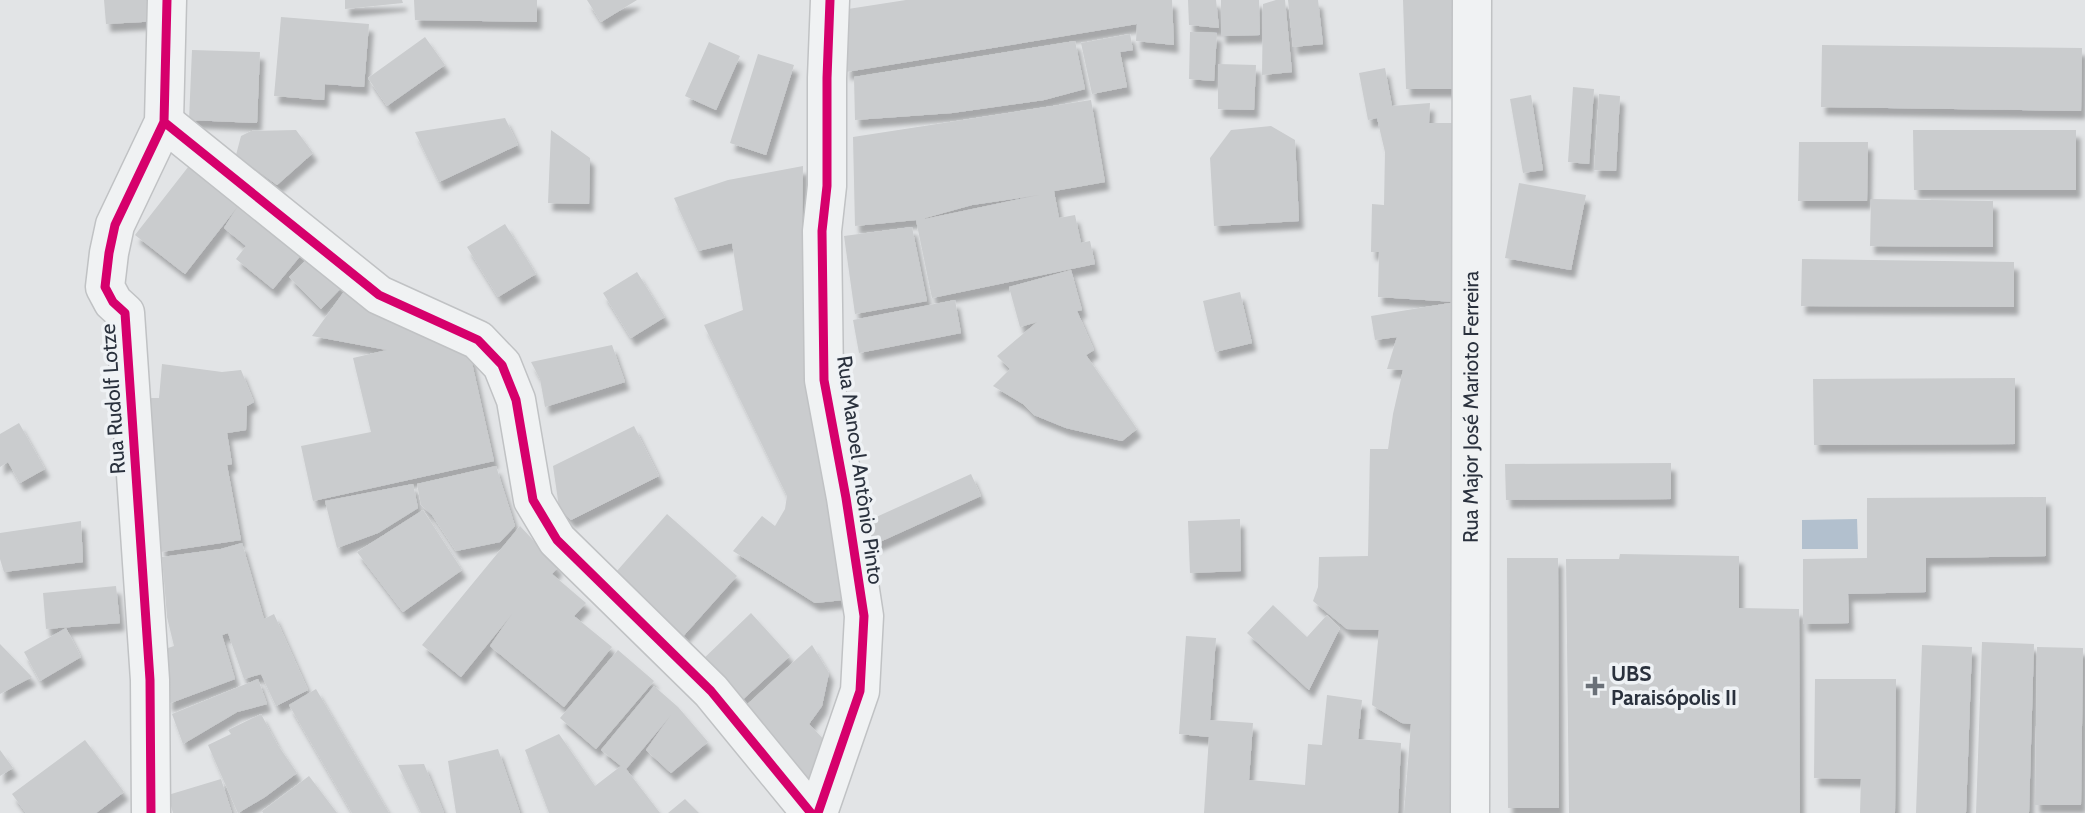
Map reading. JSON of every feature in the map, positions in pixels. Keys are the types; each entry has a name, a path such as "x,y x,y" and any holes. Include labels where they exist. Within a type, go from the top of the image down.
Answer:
{"street":[{"name":"Rua Rudolf Lotze","path":"151,813 150,680 125,313 113,302 105,287 115,225 164,122 167,0"},
{"name":"Rua Manoel Antônio Pinto","path":"818,813 860,691 864,616 824,380 822,231 827,186 830,0"},
{"name":"Rua Major José Marioto Ferreira","path":"1470,813 1472,0"},
{"path":"164,122 379,295 478,340 502,365 516,400 533,500 557,540 711,691 811,813"}],"water":[{"path":"1857,519 1858,549 1802,549 1802,520"}],"building":[{"path":"104,0 159,0 160,21 106,24"},
{"path":"345,0 402,0 403,3 345,9"},
{"path":"414,0 537,0 537,22 415,20"},
{"path":"587,0 637,0 601,22"},
{"path":"906,0 1172,0 1174,45 1136,41 1137,24 846,72 848,9"},
{"path":"1188,0 1216,0 1219,28 1189,25"},
{"path":"1221,0 1259,0 1260,35 1221,36"},
{"path":"1285,0 1292,72 1262,75 1263,4"},
{"path":"1288,0 1318,0 1323,44 1293,47"},
{"path":"1403,0 1458,0 1458,89 1406,89"},
{"path":"281,17 369,24 364,87 325,84 324,100 274,96"},
{"path":"1190,32 1217,33 1214,81 1189,79"},
{"path":"1130,34 1133,50 1120,52 1127,87 1092,94 1081,43"},
{"path":"425,37 445,65 387,106 368,78"},
{"path":"1075,41 1085,89 1044,100 952,113 855,120 854,77"},
{"path":"709,42 740,56 716,110 685,96"},
{"path":"1822,45 2082,48 2081,111 1821,107"},
{"path":"192,50 260,52 257,123 189,120"},
{"path":"758,54 794,65 766,155 730,143"},
{"path":"1218,64 1256,65 1254,110 1218,109"},
{"path":"1385,68 1392,106 1430,103 1429,123 1458,123 1456,302 1378,297 1379,252 1371,252 1372,204 1384,205 1385,152 1377,118 1368,120 1359,73"},
{"path":"1573,87 1594,89 1589,164 1568,162"},
{"path":"1599,94 1620,96 1616,171 1594,170"},
{"path":"1531,95 1543,170 1523,173 1510,99"},
{"path":"1091,100 1105,182 1054,191 1059,218 1075,215 1081,243 1090,241 1095,264 932,298 916,220 855,226 853,137","holes":["1039,195 925,219 972,205"]},
{"path":"505,118 518,145 439,182 415,132"},
{"path":"1271,126 1295,140 1299,221 1214,226 1210,158 1231,130"},
{"path":"296,130 313,153 277,185 236,155 241,136 251,131"},
{"path":"551,130 590,158 589,204 548,203"},
{"path":"1913,130 2076,130 2076,190 1914,190"},
{"path":"1799,142 1868,142 1867,201 1798,201"},
{"path":"192,162 306,249 273,289 236,259 246,246 224,228 238,206 185,274 135,235"},
{"path":"803,166 804,296 853,599 815,603 733,551 762,516 775,526 785,509 787,496 704,325 743,310 732,243 698,251 674,198 728,180"},
{"path":"1519,183 1586,195 1571,270 1505,258"},
{"path":"1871,199 1993,201 1993,247 1870,246"},
{"path":"505,224 536,274 498,297 467,247"},
{"path":"912,227 927,301 855,314 844,236"},
{"path":"311,255 343,286 321,309 289,277"},
{"path":"1802,259 2014,262 2014,307 1801,306"},
{"path":"1071,270 1082,310 1077,311 1094,350 1086,355 1137,429 1122,441 1066,428 1034,415 1023,404 993,386 1010,369 997,356 1037,322 1020,327 1009,287"},
{"path":"637,272 665,317 631,338 603,293"},
{"path":"351,282 470,354 494,461 313,501 301,446 371,432 353,358 387,350 312,336"},
{"path":"1240,292 1252,343 1215,352 1203,301"},
{"path":"955,300 961,333 859,353 853,320"},
{"path":"1456,302 1453,813 1404,813 1411,724 1402,723 1372,705 1379,630 1347,629 1313,601 1318,587 1319,557 1368,556 1370,449 1388,449 1403,370 1387,369 1397,337 1375,340 1371,316"},
{"path":"612,345 625,382 545,407 540,379 531,362"},
{"path":"162,364 222,372 241,370 254,402 247,406 246,430 227,433 232,464 227,465 241,540 161,552 147,398 159,398"},
{"path":"2015,378 2015,444 1814,445 1813,379"},
{"path":"19,423 45,469 20,483 8,462 0,467 0,434"},
{"path":"634,426 659,476 571,520 559,507 553,466"},
{"path":"1671,463 1671,499 1506,500 1505,464"},
{"path":"496,466 515,526 500,542 456,551 432,515 421,505 417,484"},
{"path":"971,474 981,496 873,545 863,523"},
{"path":"413,484 418,508 378,533 337,548 325,501"},
{"path":"2046,497 2046,556 1926,558 1926,592 1848,594 1849,623 1803,624 1803,559 1867,558 1867,498"},
{"path":"423,510 462,570 403,612 357,552"},
{"path":"667,514 737,576 679,641 609,580"},
{"path":"1240,519 1241,571 1190,573 1188,521"},
{"path":"81,521 83,562 4,572 0,559 0,533"},
{"path":"520,526 558,567 552,574 586,603 574,616 612,647 564,707 490,646 512,614 461,677 422,645"},
{"path":"242,543 264,619 274,614 308,690 276,706 261,674 244,679 228,633 222,635 235,679 168,704 168,648 174,646 167,617 162,557 221,549"},
{"path":"1620,554 1739,556 1739,608 1799,609 1800,813 1569,813 1566,559 1619,559"},
{"path":"1507,558 1558,558 1559,808 1508,808"},
{"path":"116,586 120,623 46,629 43,593"},
{"path":"1273,605 1307,637 1327,615 1340,628 1309,690 1247,633"},
{"path":"751,613 790,656 738,704 699,663"},
{"path":"66,628 81,657 40,681 24,652"},
{"path":"1186,636 1216,638 1210,720 1253,723 1249,780 1305,785 1308,744 1322,745 1327,695 1362,700 1358,739 1401,743 1398,813 1204,813 1209,737 1179,734"},
{"path":"1982,642 2034,644 2029,813 1976,813"},
{"path":"0,644 32,677 0,694"},
{"path":"812,645 829,673 822,706 809,724 832,748 807,781 740,711"},
{"path":"1922,645 1972,647 1966,813 1916,813"},
{"path":"2037,647 2083,648 2081,805 2035,805"},
{"path":"618,650 654,681 596,749 560,718"},
{"path":"258,679 267,704 237,712 183,744 172,714"},
{"path":"1815,679 1896,679 1895,813 1860,813 1861,779 1814,778"},
{"path":"654,686 678,707 708,742 671,773 646,750 671,715 626,769 660,813 549,813 525,750 559,734 595,786 621,766 601,750"},
{"path":"316,689 389,813 352,813 289,705"},
{"path":"261,714 297,773 238,813 208,745 231,734 228,730"},
{"path":"85,740 124,792 96,813 26,813 12,794"},
{"path":"498,749 520,813 456,813 448,761"},
{"path":"0,750 13,768 0,776"},
{"path":"424,764 444,813 421,813 398,765"},
{"path":"309,776 337,813 263,813 262,811"},
{"path":"221,779 232,813 173,813 168,795"},
{"path":"685,799 699,813 668,813"}],"cycle path":[{"path":"151,813 150,680 125,313 113,302 105,287 115,225 164,122 167,0"},
{"path":"818,813 860,691 864,616 824,380 822,231 827,186 830,0"},
{"path":"164,122 379,295 478,340 502,365 516,400 533,500 557,540 711,691 811,813"}],"place":[{"name":"UBS Paraisópolis II","path":"1595,686"}]}
